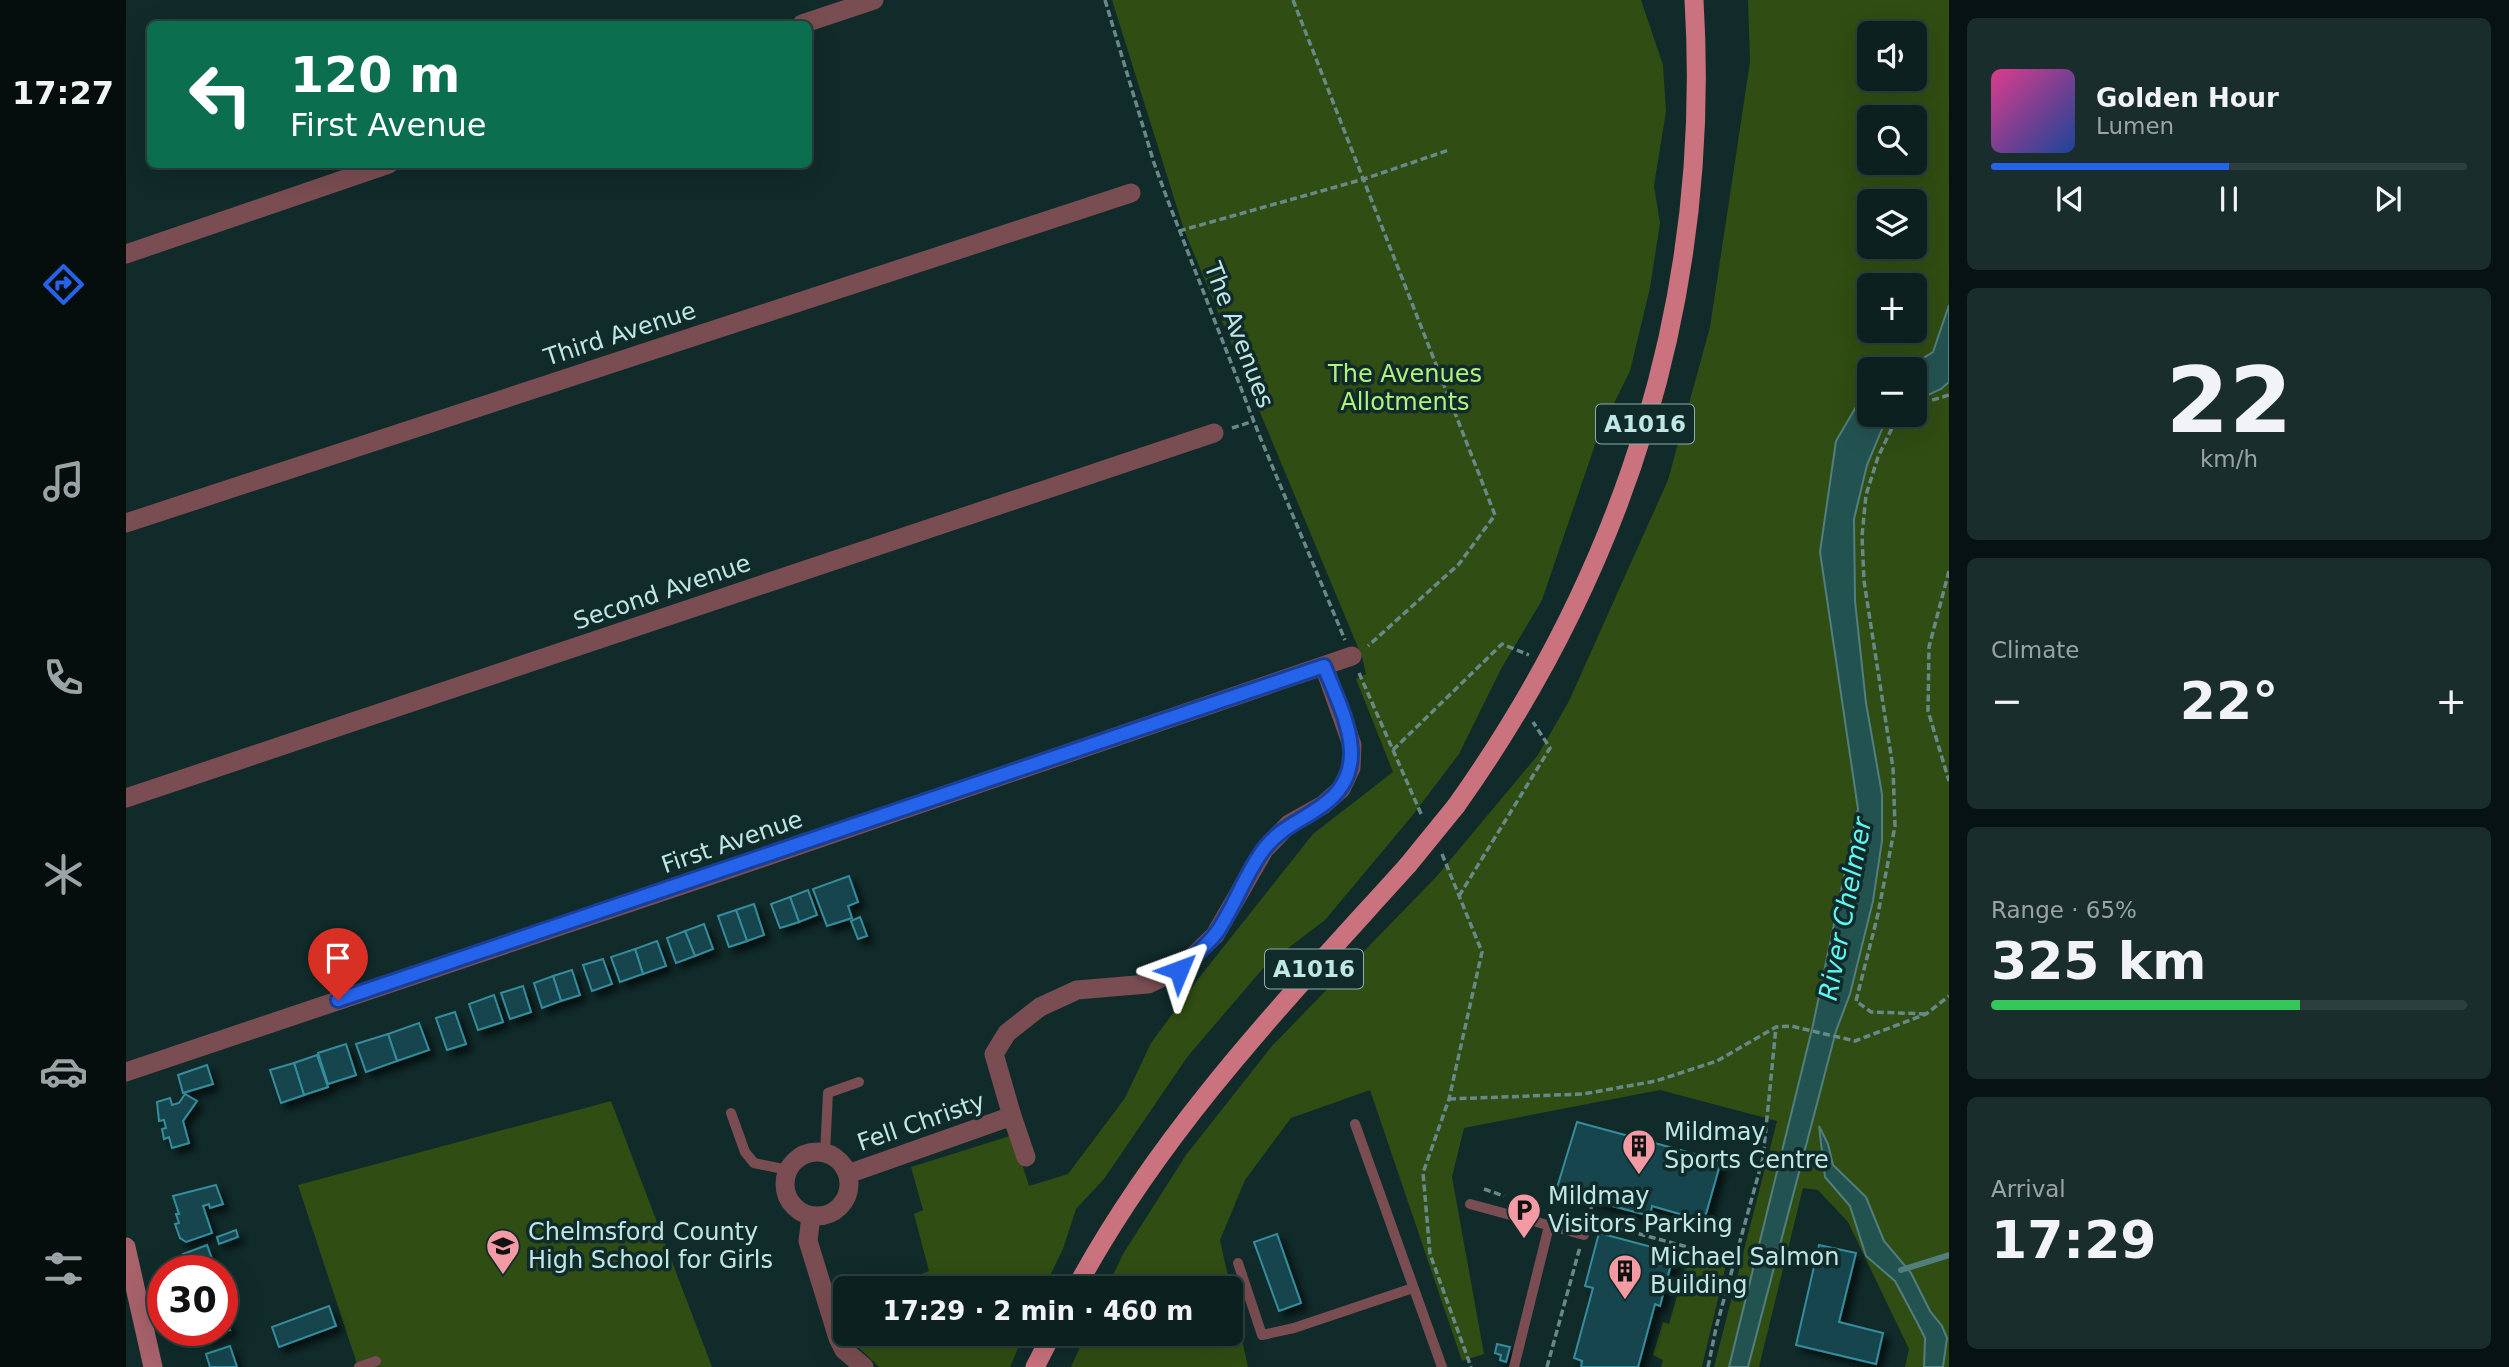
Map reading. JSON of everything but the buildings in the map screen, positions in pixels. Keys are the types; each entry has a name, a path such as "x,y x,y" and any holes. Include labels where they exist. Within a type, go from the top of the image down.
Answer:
{"main road":[{"name":"A1016","path":"1083,1276 1121,1212 1171,1139 1213,1085 1456,806 1522,706 1578,603 1617,512 1652,403 1672,322 1687,234 1696,132 1694,0"},
{"path":"126,1247 153,1367"},
{"path":"1035,1367 1046,1346"}],"street":[{"path":"811,21 874,0"},
{"path":"126,254 377,168"},
{"name":"Third Avenue","path":"126,523 1131,193"},
{"name":"Second Avenue","path":"126,798 1214,433"},
{"name":"First Avenue","path":"126,1072 1352,656"},
{"name":"Fell Christy","path":"1026,1157 994,1054 1007,1033 1040,1007 1077,990 1148,984 1179,970 1215,935 1264,850 1289,824 1323,806 1342,789 1350,768 1352,746 1324,666"},
{"name":"Fell Christy","path":"848,1174 1012,1116"},
{"name":"Fell Christy","path":"788,1170 794,1161 803,1155 825,1153 835,1157 848,1174 847,1196 841,1206 832,1213 811,1216"},
{"path":"788,1170 785,1179 788,1199 801,1213 811,1216 808,1241 838,1338 844,1350 864,1367"}],"lane":[{"path":"825,1153 828,1093 859,1082"},
{"path":"731,1114 745,1152 754,1163 788,1170"},
{"path":"1355,1124 1442,1367"},
{"path":"1470,1204 1584,1235"},
{"path":"1514,1367 1549,1226"},
{"path":"1238,1263 1262,1335 1294,1328 1413,1288"},
{"path":"359,1367 376,1362"}],"path":[{"name":"The Avenues","path":"1105,0 1154,163 1260,437 1424,819"},
{"path":"1293,0 1495,515 1459,564 1360,653 1352,656"},
{"path":"1180,231 1364,179 1449,150"},
{"path":"1927,402 1949,395"},
{"path":"1893,427 1878,457 1866,495 1862,536 1864,581 1893,768 1895,826 1878,914 1856,1001 1871,1012 1926,1014"},
{"path":"1949,571 1929,647 1928,711 1949,781"},
{"path":"1393,750 1502,644 1548,662"},
{"path":"1459,896 1550,748 1522,706"},
{"path":"1441,853 1482,952 1449,1099 1423,1173 1430,1254 1471,1367"},
{"path":"1449,1099 1583,1094 1656,1081 1717,1061 1776,1027 1791,1026 1855,1041 1926,1014 1949,996"},
{"path":"1708,1367 1716,1328 1763,1158 1776,1027"},
{"path":"1484,1189 1508,1197"},
{"path":"1547,1367 1593,1201"},
{"path":"1577,1216 1735,1259"}],"green space":[{"name":"The Avenues Allotments","path":"1112,0 1641,0 1663,65 1666,111 1654,186 1660,223 1650,288 1630,371 1598,436 1542,600 1501,669 1459,754 1412,816 1325,920 1266,965 1188,1056 1104,1179 1076,1209 1063,1249 1050,1276 918,1276 929,1271 914,1214 923,1210 911,1167 1013,1135 1029,1186 1068,1174 1125,1098 1151,1043 1313,834 1393,772 1356,679 1366,674 1362,657 1184,230"},
{"path":"1748,0 1949,0 1949,1367 1905,1367 1909,1349 1848,1222 1818,1190 1803,1188 1759,1367 1748,1367 1806,1143 1791,1116 1729,1367 1714,1367 1777,1121 1660,1090 1464,1128 1452,1177 1484,1354 1462,1361 1370,1090 1291,1118 1245,1180 1220,1240 1228,1276 1113,1276 1123,1254 1186,1155 1272,1046 1436,877 1538,755 1569,701 1668,480 1710,327 1750,62"},
{"name":"Chelmsford County High School for Girls","path":"611,1101 712,1367 358,1367 298,1185"},
{"path":"1689,1254 1726,1265 1702,1367 1661,1367 1663,1360 1653,1355 1663,1322 1669,1324"},
{"path":"1243,1344 1248,1367 1071,1367 1081,1346"},
{"path":"857,1346 1019,1346 1010,1367 879,1367"}],"water":[{"path":"1949,305 1949,382 1927,395 1927,357 1925,357 1933,352"},
{"name":"River Chelmer","path":"1857,405 1857,427 1884,427 1867,465 1854,519 1855,601 1866,703 1882,794 1882,841 1873,901 1850,994 1836,1031 1748,1367 1729,1367 1813,1025 1858,809 1820,552 1836,441"},
{"path":"1819,1126 1828,1144 1833,1165 1866,1197 1884,1241 1911,1273 1930,1311 1942,1326 1947,1338 1943,1367 1924,1367 1925,1338 1918,1324 1895,1281 1866,1256 1850,1206 1825,1177"}],"waterway":[{"path":"1901,1270 1949,1255"}],"place":[{"name":"Mildmay Sports Centre","path":"1639,1176"},
{"name":"Mildmay Visitors Parking","path":"1524,1240"},
{"name":"Chelmsford County High School for Girls","path":"503,1276"},
{"name":"Michael Salmon Building","path":"1625,1301"}],"route":[{"path":"338,1000 1324,666 1352,746 1350,768 1342,789 1323,806 1289,824 1264,850 1215,935 1179,970"}]}
